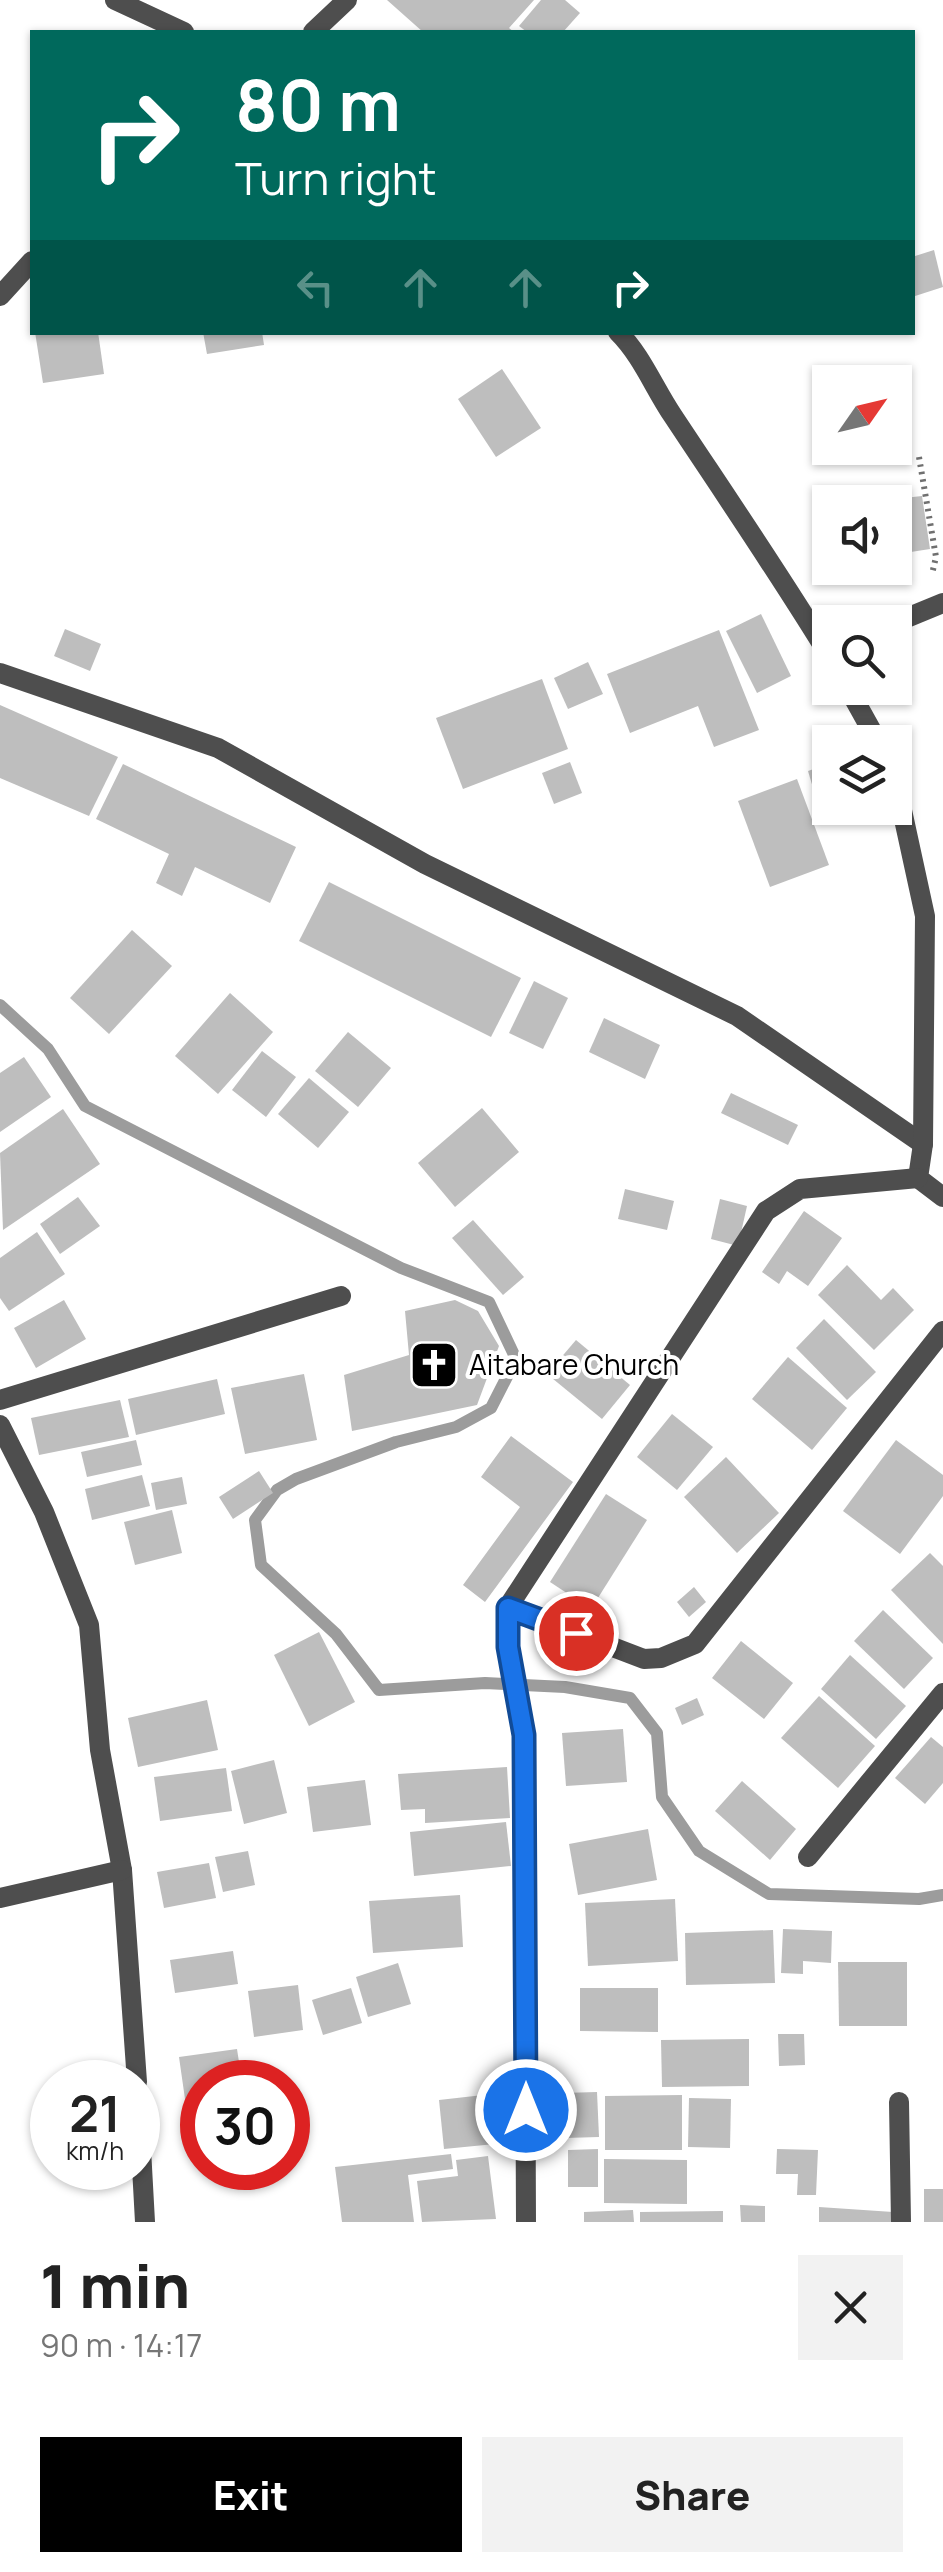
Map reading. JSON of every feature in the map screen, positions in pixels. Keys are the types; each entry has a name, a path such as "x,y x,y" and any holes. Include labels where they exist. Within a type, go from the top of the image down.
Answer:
{"street":[{"path":"115,0 180,30"},
{"path":"315,30 347,0"},
{"path":"0,296 30,263"},
{"path":"621,335 632,346 670,413 762,546 812,628"},
{"path":"912,615 943,602"},
{"path":"0,674 218,748 425,864 737,1016 923,1144"},
{"path":"860,705 870,725"},
{"path":"863,710 865,705"},
{"path":"908,825 934,914 918,1178"},
{"path":"526,2222 524,1735 508,1647 508,1608 766,1211 800,1188 918,1178 943,1197"},
{"path":"0,1400 341,1296"},
{"path":"508,1608 644,1659 679,1653 695,1644 943,1331"},
{"path":"0,1424 44,1512 89,1625 100,1750 122,1870 135,2060"},
{"path":"808,1857 935,1717 943,1693"},
{"path":"0,1898 122,1870"},
{"path":"899,2102 901,2222"},
{"path":"143,2190 145,2222"}],"path":[{"path":"919,457 936,558 922,609"}],"building":[{"path":"387,0 534,0 509,28 512,30 421,30"},
{"path":"541,0 565,0 580,13 565,30 524,30 519,26"},
{"path":"934,250 943,287 915,296 915,256"},
{"path":"35,335 98,335 104,374 43,383"},
{"path":"204,335 262,335 264,345 207,354"},
{"path":"502,369 541,428 496,457 458,399"},
{"path":"922,496 930,549 912,552 912,497"},
{"path":"761,614 791,676 757,693 726,631"},
{"path":"65,629 101,644 90,671 54,656"},
{"path":"719,630 759,730 714,747 698,706 630,733 607,674"},
{"path":"588,662 603,694 568,709 554,678"},
{"path":"542,679 568,749 463,789 436,718"},
{"path":"0,705 118,757 89,816 0,778"},
{"path":"570,762 582,793 554,804 542,773"},
{"path":"123,764 296,847 270,903 195,867 182,896 156,883 169,854 96,819"},
{"path":"797,779 829,865 770,887 738,801"},
{"path":"329,882 521,978 491,1037 299,941"},
{"path":"132,930 172,966 109,1034 70,998"},
{"path":"534,981 568,998 543,1049 509,1033"},
{"path":"230,993 273,1032 218,1094 175,1056"},
{"path":"604,1018 660,1045 645,1079 589,1052"},
{"path":"348,1032 391,1068 358,1107 315,1071"},
{"path":"262,1051 296,1077 266,1117 232,1090"},
{"path":"24,1057 51,1097 0,1132 0,1073"},
{"path":"309,1078 349,1112 318,1148 278,1114"},
{"path":"731,1093 798,1125 788,1145 721,1113"},
{"path":"482,1108 519,1152 455,1207 418,1163"},
{"path":"63,1109 100,1164 3,1230 0,1153"},
{"path":"625,1189 674,1201 667,1230 618,1219"},
{"path":"78,1197 100,1226 60,1254 40,1224"},
{"path":"720,1199 747,1206 738,1246 711,1239"},
{"path":"804,1211 842,1238 808,1286 787,1271 779,1284 762,1272"},
{"path":"473,1220 524,1277 503,1295 452,1238"},
{"path":"37,1232 65,1274 9,1311 0,1298 0,1258"},
{"path":"847,1265 881,1300 893,1288 914,1310 874,1350 818,1295"},
{"path":"64,1300 86,1339 36,1368 14,1328"},
{"name":"Aitabare Church","path":"455,1300 478,1311 499,1346 477,1405 352,1431 344,1375 409,1355 405,1311"},
{"path":"824,1319 876,1372 847,1400 796,1348"},
{"path":"576,1340 630,1385 602,1419 547,1374"},
{"path":"788,1357 847,1408 812,1450 752,1399"},
{"path":"304,1374 317,1440 245,1454 231,1388"},
{"path":"217,1379 225,1414 136,1435 128,1399"},
{"path":"120,1400 129,1437 39,1455 31,1418"},
{"path":"672,1414 713,1447 677,1490 637,1457"},
{"path":"511,1436 573,1482 485,1602 463,1585 520,1507 481,1477"},
{"path":"136,1440 142,1465 87,1477 81,1452"},
{"path":"896,1440 943,1475 943,1496 900,1554 843,1511"},
{"path":"726,1457 779,1513 737,1553 684,1497"},
{"path":"259,1471 273,1493 233,1519 219,1497"},
{"path":"142,1475 150,1506 92,1520 85,1489"},
{"path":"182,1477 187,1504 156,1510 151,1483"},
{"path":"606,1494 647,1520 591,1609 550,1582"},
{"path":"172,1510 182,1553 135,1565 124,1522"},
{"path":"930,1553 943,1566 943,1644 891,1590"},
{"path":"694,1587 706,1602 689,1617 677,1602"},
{"path":"883,1610 933,1658 904,1689 854,1641"},
{"path":"319,1632 355,1702 309,1726 274,1655"},
{"path":"741,1641 793,1683 764,1719 712,1678"},
{"path":"850,1655 906,1706 876,1739 821,1689"},
{"path":"819,1696 875,1746 838,1788 781,1738"},
{"path":"697,1698 704,1715 682,1725 675,1708"},
{"path":"207,1700 218,1750 138,1767 128,1718"},
{"path":"623,1729 627,1782 566,1786 562,1733"},
{"path":"931,1737 943,1747 943,1783 925,1804 895,1778"},
{"path":"274,1760 287,1813 244,1824 231,1771"},
{"path":"507,1767 510,1818 425,1823 425,1809 401,1810 398,1774"},
{"path":"226,1768 232,1811 160,1821 154,1777"},
{"path":"365,1780 371,1825 313,1832 307,1787"},
{"path":"742,1781 796,1829 770,1860 715,1811"},
{"path":"506,1822 511,1866 414,1876 410,1832"},
{"path":"648,1829 657,1880 578,1895 569,1844"},
{"path":"248,1851 255,1885 223,1892 215,1857"},
{"path":"209,1863 216,1898 164,1908 157,1872"},
{"path":"460,1895 463,1947 373,1953 369,1901"},
{"path":"675,1899 678,1961 588,1966 585,1903"},
{"path":"783,1929 832,1931 831,1963 803,1961 803,1974 781,1973"},
{"path":"773,1930 775,1983 686,1985 685,1933"},
{"path":"233,1951 238,1984 175,1993 170,1960"},
{"path":"838,1962 907,1962 907,2026 839,2026"},
{"path":"398,1963 411,2004 368,2017 356,1977"},
{"path":"298,1985 303,2030 254,2037 248,1991"},
{"path":"351,1988 362,2023 323,2035 312,2000"},
{"path":"580,1988 658,1988 658,2032 580,2031"},
{"path":"778,2034 804,2034 805,2065 779,2066"},
{"path":"749,2039 749,2086 662,2087 661,2040"},
{"path":"237,2049 239,2060 180,2060 180,2064 179,2057"},
{"path":"510,2092 516,2142 444,2149 439,2100"},
{"path":"597,2092 599,2137 565,2138 563,2093"},
{"path":"682,2095 682,2150 605,2150 605,2096"},
{"path":"689,2098 731,2099 730,2148 688,2147"},
{"path":"598,2149 598,2187 568,2187 568,2150"},
{"path":"777,2149 818,2150 816,2195 797,2195 798,2174 776,2174"},
{"path":"451,2154 453,2169 408,2175 414,2222 342,2222 335,2167"},
{"path":"488,2156 496,2219 422,2222 417,2181 458,2176 456,2160"},
{"path":"604,2159 687,2160 687,2204 604,2203"},
{"path":"924,2189 943,2189 943,2222 924,2222"},
{"path":"740,2205 765,2206 765,2222 741,2222"},
{"path":"819,2207 893,2212 893,2222 819,2222"},
{"path":"633,2210 634,2222 584,2222 584,2212"},
{"path":"723,2211 723,2222 640,2222 640,2212"}],"waterway":[{"path":"0,1005 48,1049 85,1106 401,1268 489,1302 516,1359 491,1408 456,1427 396,1442 296,1479 277,1490 255,1520 261,1565 336,1634 379,1690 485,1683 565,1687 630,1698 657,1733 662,1797 699,1851 769,1894 919,1899 943,1895"}],"place":[{"name":"Aitabare Church","path":"434,1365"}],"route":[{"path":"526,2110 524,1735 508,1647 508,1608 576,1633"}]}
